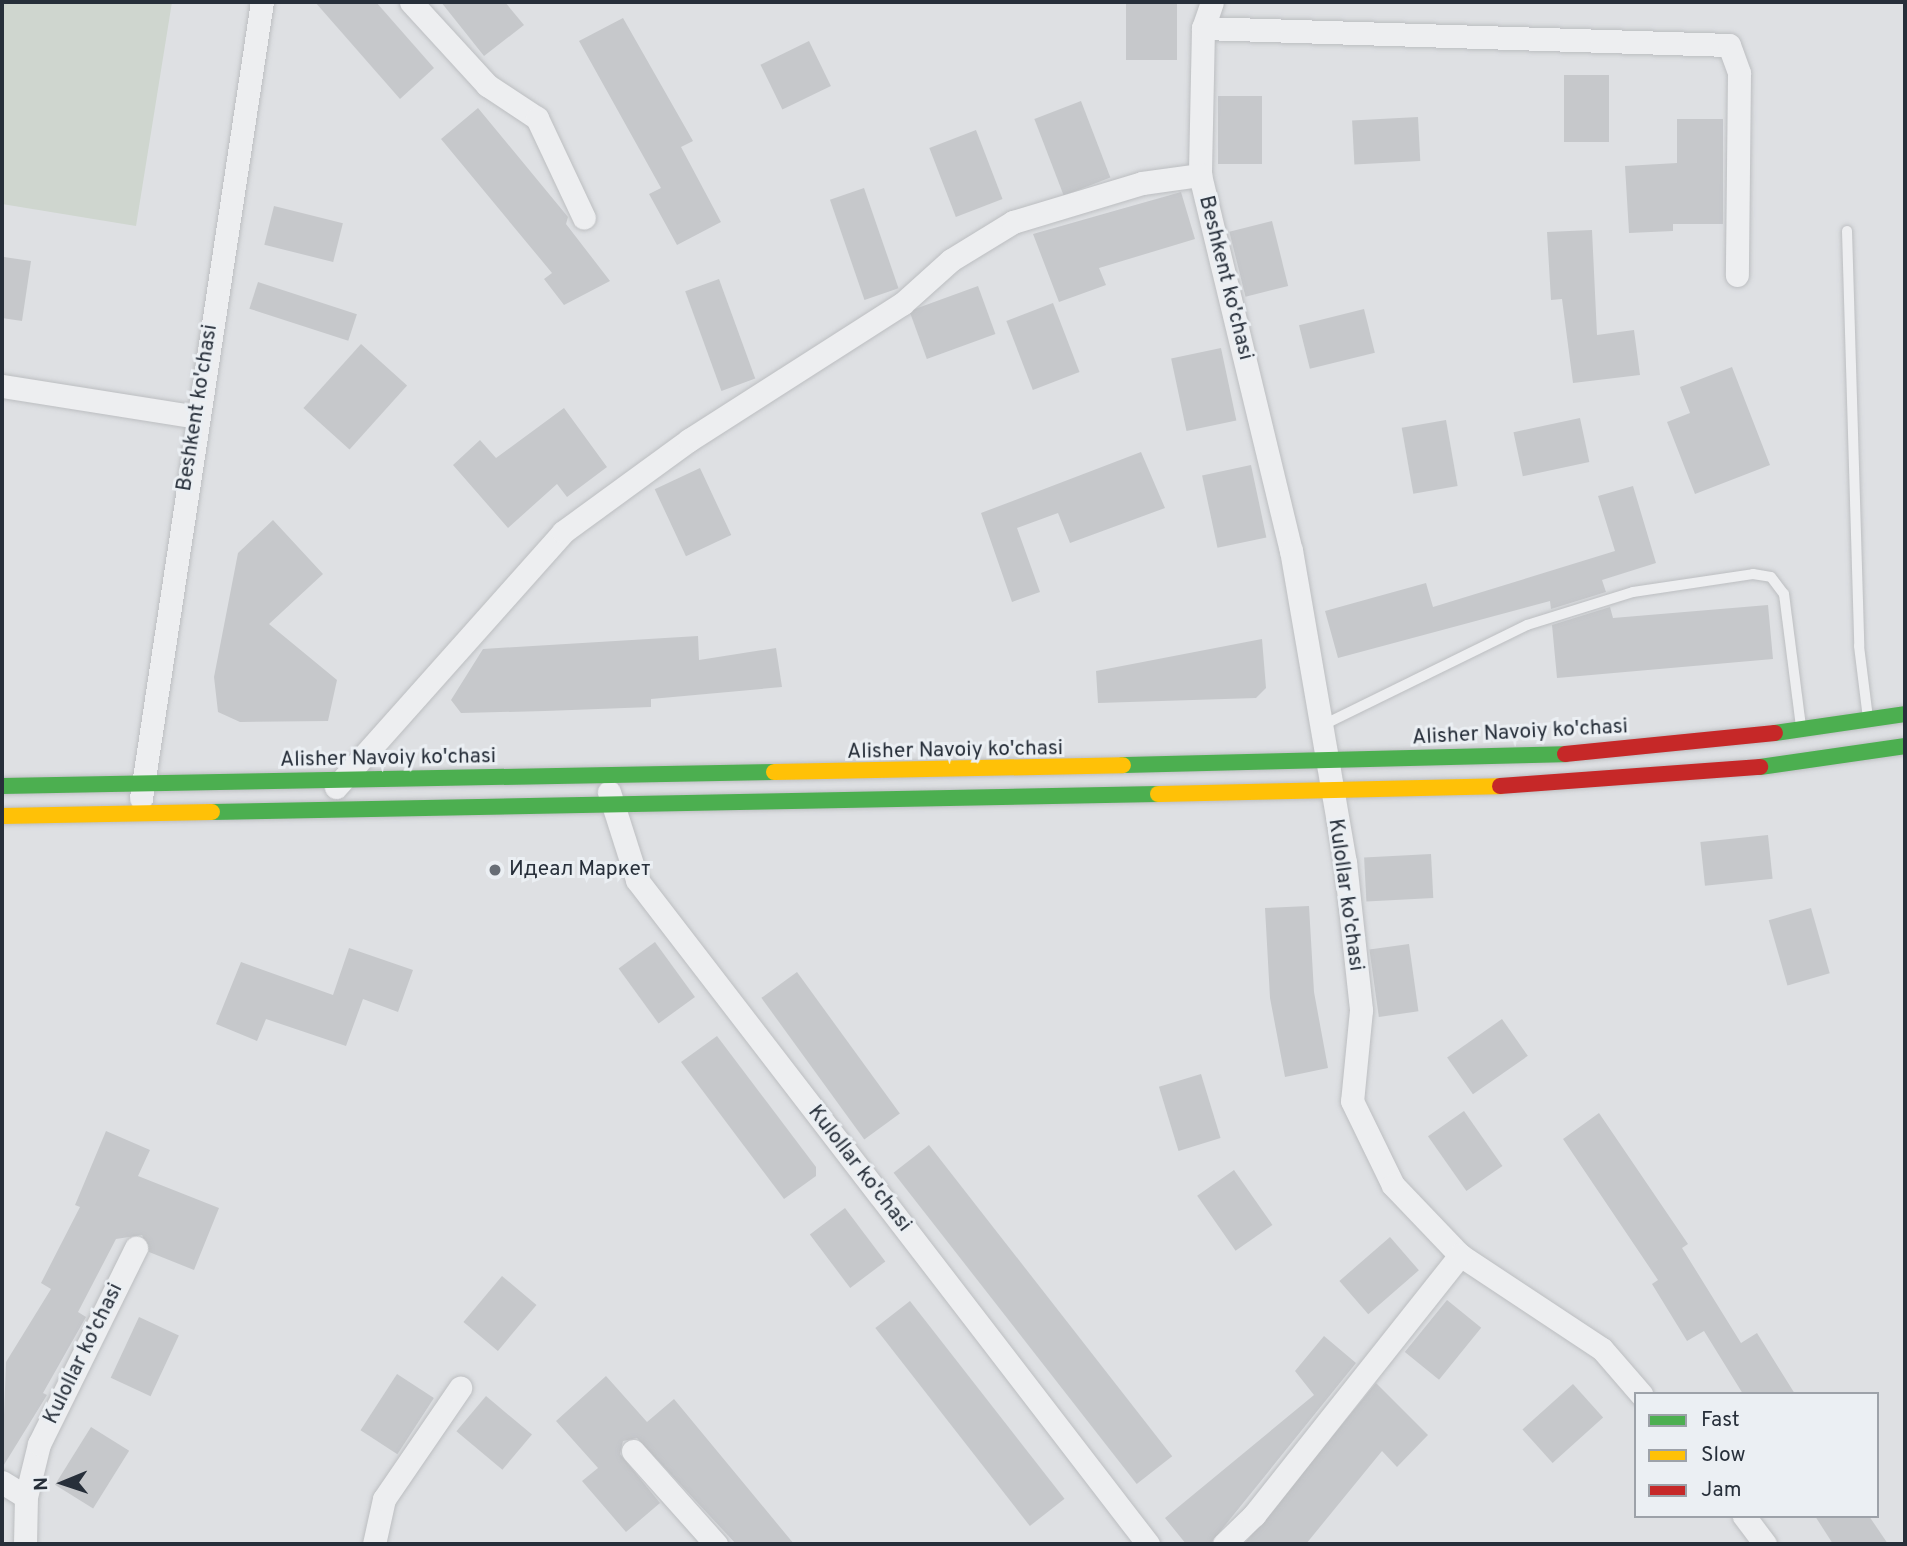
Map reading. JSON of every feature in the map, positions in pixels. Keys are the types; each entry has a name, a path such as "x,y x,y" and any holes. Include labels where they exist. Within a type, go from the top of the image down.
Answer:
{"main road":[{"name":"Alisher Navoiy ko'chasi","path":"2,786 609,777 1501,758 1802,730 1905,714"},
{"path":"2,816 609,808 1329,792 1709,775 1905,746"}],"street":[{"name":"Beshkent ko'chasi","path":"139,814 197,417 262,2"},
{"path":"411,2 487,85 537,118 584,218"},
{"name":"Beshkent ko'chasi","path":"1212,2 1203,28 1200,175 1291,550 1318,727"},
{"path":"1203,28 1729,45 1739,73 1737,275"},
{"path":"317,812 341,780 563,532 689,440 902,304 951,260 1013,222 1142,183 1200,175"},
{"path":"2,386 197,417"},
{"name":"Kulollar ko'chasi","path":"1318,727 1345,862 1361,1010 1352,1101 1393,1185 1460,1255 1602,1349 1639,1392"},
{"name":"Kulollar ko'chasi","path":"609,777 609,808 637,880 1148,1544"},
{"name":"Kulollar ko'chasi","path":"25,1544 26,1497 39,1444 136,1248"},
{"path":"1224,1544 1254,1515 1460,1255"},
{"path":"374,1544 384,1499 460,1388"},
{"path":"633,1451 716,1544"},
{"path":"2,1482 26,1497"},
{"path":"1746,1518 1765,1544"}],"lane":[{"path":"1847,231 1859,646 1868,720"},
{"path":"1318,727 1527,625 1633,592 1753,573 1770,577 1784,594 1802,730"}],"shaded area":[{"path":"4,2 172,2 136,226 2,204"}],"building":[{"path":"315,2 376,2 434,68 400,99"},
{"path":"441,2 505,2 524,25 484,56"},
{"path":"1126,2 1177,2 1177,60 1126,60"},
{"path":"623,18 693,141 681,147 721,222 677,245 649,194 661,188 579,41"},
{"path":"809,41 831,86 782,110 760,65"},
{"path":"1564,75 1609,75 1609,142 1564,142"},
{"path":"1218,96 1262,96 1262,164 1218,164"},
{"path":"1081,101 1110,178 1064,195 1034,119"},
{"path":"478,108 568,217 566,224 610,281 564,305 544,279 552,273 441,139"},
{"path":"1418,117 1420,161 1354,164 1352,120"},
{"path":"1677,119 1723,119 1723,224 1673,224 1673,231 1629,233 1625,166 1677,163"},
{"path":"976,130 1003,199 956,217 929,148"},
{"path":"864,188 899,288 864,300 830,200"},
{"path":"1181,192 1195,239 1099,268 1106,285 1059,302 1033,234"},
{"path":"274,206 343,223 333,262 264,245"},
{"path":"1272,221 1288,286 1246,297 1229,232"},
{"path":"1592,230 1597,335 1634,330 1640,375 1573,383 1562,299 1551,300 1547,232"},
{"path":"4,257 31,261 22,321 2,318"},
{"path":"719,279 755,379 721,391 685,291"},
{"path":"258,282 357,314 348,341 249,309"},
{"path":"978,286 995,334 927,359 909,311"},
{"path":"1053,303 1080,372 1033,390 1006,321"},
{"path":"1364,309 1375,353 1310,369 1299,325"},
{"path":"361,344 407,385 350,449 303,408"},
{"path":"1221,348 1236,420 1186,431 1171,359"},
{"path":"1732,367 1770,465 1695,494 1667,422 1690,413 1680,387"},
{"path":"564,408 607,467 567,497 557,484 508,528 453,465 480,440 496,458"},
{"path":"1580,418 1589,462 1523,476 1513,432"},
{"path":"1446,420 1458,486 1413,494 1402,428"},
{"path":"1141,452 1165,508 1070,543 1058,513 1017,528 1040,592 1012,602 981,513"},
{"path":"1251,465 1266,537 1217,548 1202,475"},
{"path":"700,468 731,535 686,556 655,489"},
{"path":"1633,486 1656,563 1602,580 1606,592 1551,609 1550,601 1338,658 1325,611 1426,583 1433,607 1615,551 1598,496"},
{"path":"273,520 323,574 269,624 337,680 328,721 240,722 218,712 214,677 238,553"},
{"path":"1768,605 1773,659 1557,678 1552,625 1610,607 1613,618"},
{"path":"698,636 699,660 776,648 782,687 651,699 651,707 461,713 451,700 483,649"},
{"path":"1262,639 1266,688 1256,698 1098,703 1096,671"},
{"path":"1768,835 1773,879 1705,886 1700,842"},
{"path":"1431,854 1433,898 1366,901 1364,858"},
{"path":"1309,906 1314,992 1328,1068 1285,1077 1270,998 1265,908"},
{"path":"1811,908 1830,973 1787,985 1769,920"},
{"path":"655,942 695,997 659,1023 619,968"},
{"path":"1409,944 1418,1011 1379,1017 1369,950"},
{"path":"349,948 413,970 398,1012 363,999 346,1046 266,1019 257,1041 216,1024 241,962 333,995"},
{"path":"797,972 900,1114 864,1139 761,998"},
{"path":"1502,1019 1528,1056 1473,1094 1447,1057"},
{"path":"717,1036 816,1167 816,1176 784,1199 681,1062"},
{"path":"1201,1074 1221,1138 1179,1151 1159,1087"},
{"path":"1464,1111 1502,1166 1466,1191 1428,1136"},
{"path":"1599,1113 1688,1244 1682,1248 1741,1343 1757,1333 1794,1392 1742,1392 1704,1331 1687,1341 1652,1284 1658,1280 1563,1139"},
{"path":"106,1131 150,1150 138,1176 219,1208 194,1270 149,1252 142,1235 116,1239 78,1312 86,1317 43,1393 47,1395 2,1468 6,1362 51,1289 41,1283 80,1207 75,1205"},
{"path":"929,1145 1172,1456 1137,1484 894,1173"},
{"path":"1234,1170 1272,1225 1236,1251 1197,1196"},
{"path":"845,1208 885,1262 850,1288 810,1234"},
{"path":"1390,1237 1419,1270 1368,1314 1339,1281"},
{"path":"502,1276 536,1305 498,1351 463,1322"},
{"path":"1447,1300 1481,1328 1439,1380 1405,1352"},
{"path":"910,1301 1065,1499 1030,1526 875,1328"},
{"path":"139,1317 179,1336 151,1396 111,1378"},
{"path":"1324,1336 1356,1363 1210,1544 1186,1544 1165,1518 1314,1395 1295,1371"},
{"path":"397,1374 434,1398 397,1454 361,1430"},
{"path":"606,1376 647,1422 674,1399 794,1544 736,1544 637,1438 623,1441 620,1454 660,1503 626,1532 582,1481 598,1468 556,1421"},
{"path":"1376,1383 1428,1435 1397,1467 1382,1451 1306,1544 1244,1544"},
{"path":"1573,1384 1603,1417 1553,1463 1522,1430"},
{"path":"486,1396 532,1435 502,1470 456,1431"},
{"path":"91,1427 129,1451 93,1509 55,1485"},
{"path":"1816,1518 1870,1518 1888,1544 1833,1544"}],"traffic: fast":[{"path":"1775,733 1905,714"},
{"path":"1760,767 1905,746"},
{"path":"1123,765 1565,754"},
{"path":"2,786 774,772"},
{"path":"212,812 1158,794"}],"traffic: slow":[{"path":"774,772 1123,765"},
{"path":"1158,794 1500,786"},
{"path":"2,816 212,812"}],"traffic: jam":[{"path":"1565,754 1775,733"},
{"path":"1500,786 1760,767"}],"place":[{"name":"Идеал Маркет","path":"495,870"}]}
